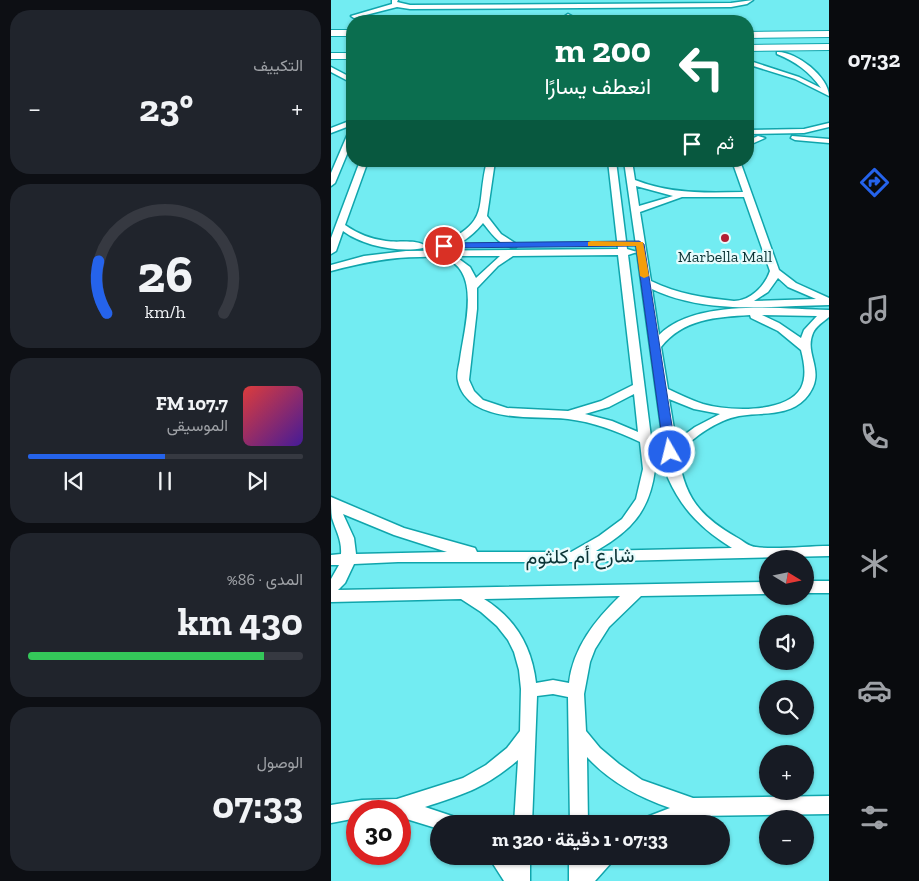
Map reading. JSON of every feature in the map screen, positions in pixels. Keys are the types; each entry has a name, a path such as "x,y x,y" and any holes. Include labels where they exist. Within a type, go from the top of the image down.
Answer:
{"main road":[{"path":"754,30 829,29"},
{"path":"331,34 346,33"},
{"path":"782,34 771,37 769,41 791,48"},
{"path":"754,35 829,34"},
{"path":"331,38 346,38"},
{"path":"754,48 829,47"},
{"path":"331,50 346,50"},
{"path":"754,53 829,53"},
{"path":"331,56 346,56"}],"street":[{"path":"358,15 396,3 410,7 731,5 745,3 750,0"},
{"path":"568,6 568,15"},
{"path":"779,53 802,62 819,73 828,94"},
{"path":"754,64 790,75 828,94"},
{"path":"331,69 346,78"},
{"path":"331,131 346,125"},
{"path":"754,136 804,131 829,125"},
{"path":"754,133 760,135 807,138 829,142"},
{"path":"754,139 760,135"},
{"path":"331,183 339,154 346,143"},
{"path":"331,251 362,167"},
{"path":"442,250 471,232 483,217 489,167"},
{"path":"573,557 597,545 633,516 643,500 648,484 649,469 613,167 629,172 655,191 687,195 748,194"},
{"path":"738,167 775,271 792,285 828,307"},
{"path":"629,172 675,478 681,494 693,511 709,527 729,541 753,553"},
{"path":"635,211 663,200 687,195"},
{"path":"483,217 498,236 512,249"},
{"path":"341,225 357,236 383,244 442,250 466,268 474,286 463,370 465,389 473,398 484,405 499,410 568,415 613,426 645,440"},
{"path":"331,268 364,259 442,250 640,248"},
{"path":"474,286 512,249"},
{"path":"742,303 763,292 769,286 775,271"},
{"path":"645,282 667,294 688,300 711,303 828,307"},
{"path":"655,348 671,330 683,323 712,315 828,307"},
{"path":"661,390 703,407 735,413 776,409 790,404 807,389 809,380 805,338 809,328 828,307"},
{"path":"747,313 780,328 794,337 805,348"},
{"path":"568,415 605,404 639,387"},
{"path":"670,452 692,433 705,425 735,413"},
{"path":"331,502 402,534 432,543 497,557"},
{"path":"331,507 343,528 349,559 347,570 331,588"},
{"name":"شارع أم كلثوم","path":"331,560 829,551"},
{"path":"814,587 829,587"},
{"name":"شارع أم كلثوم","path":"331,596 759,588"},
{"path":"579,815 577,693 580,668 589,644 602,623 618,605 638,590"},
{"path":"462,593 485,605 503,622 513,636 527,666 531,692 523,815"},
{"path":"531,692 554,686 566,688 577,693"},
{"path":"411,803 468,785 499,765 513,753 528,733"},
{"path":"578,733 593,752 613,770 663,797 693,807 829,805"},
{"path":"673,815 693,807"},
{"path":"331,814 346,812"},
{"path":"411,812 430,818"},
{"path":"505,865 518,881"},
{"path":"518,881 520,865"},
{"path":"580,865 581,881"},
{"path":"581,881 596,865"}],"slow traffic":[{"path":"591,244 639,244 644,276"}],"place":[{"name":"Marbella Mall","path":"725,238"}],"route":[{"path":"444,246 639,244 670,452"}]}
